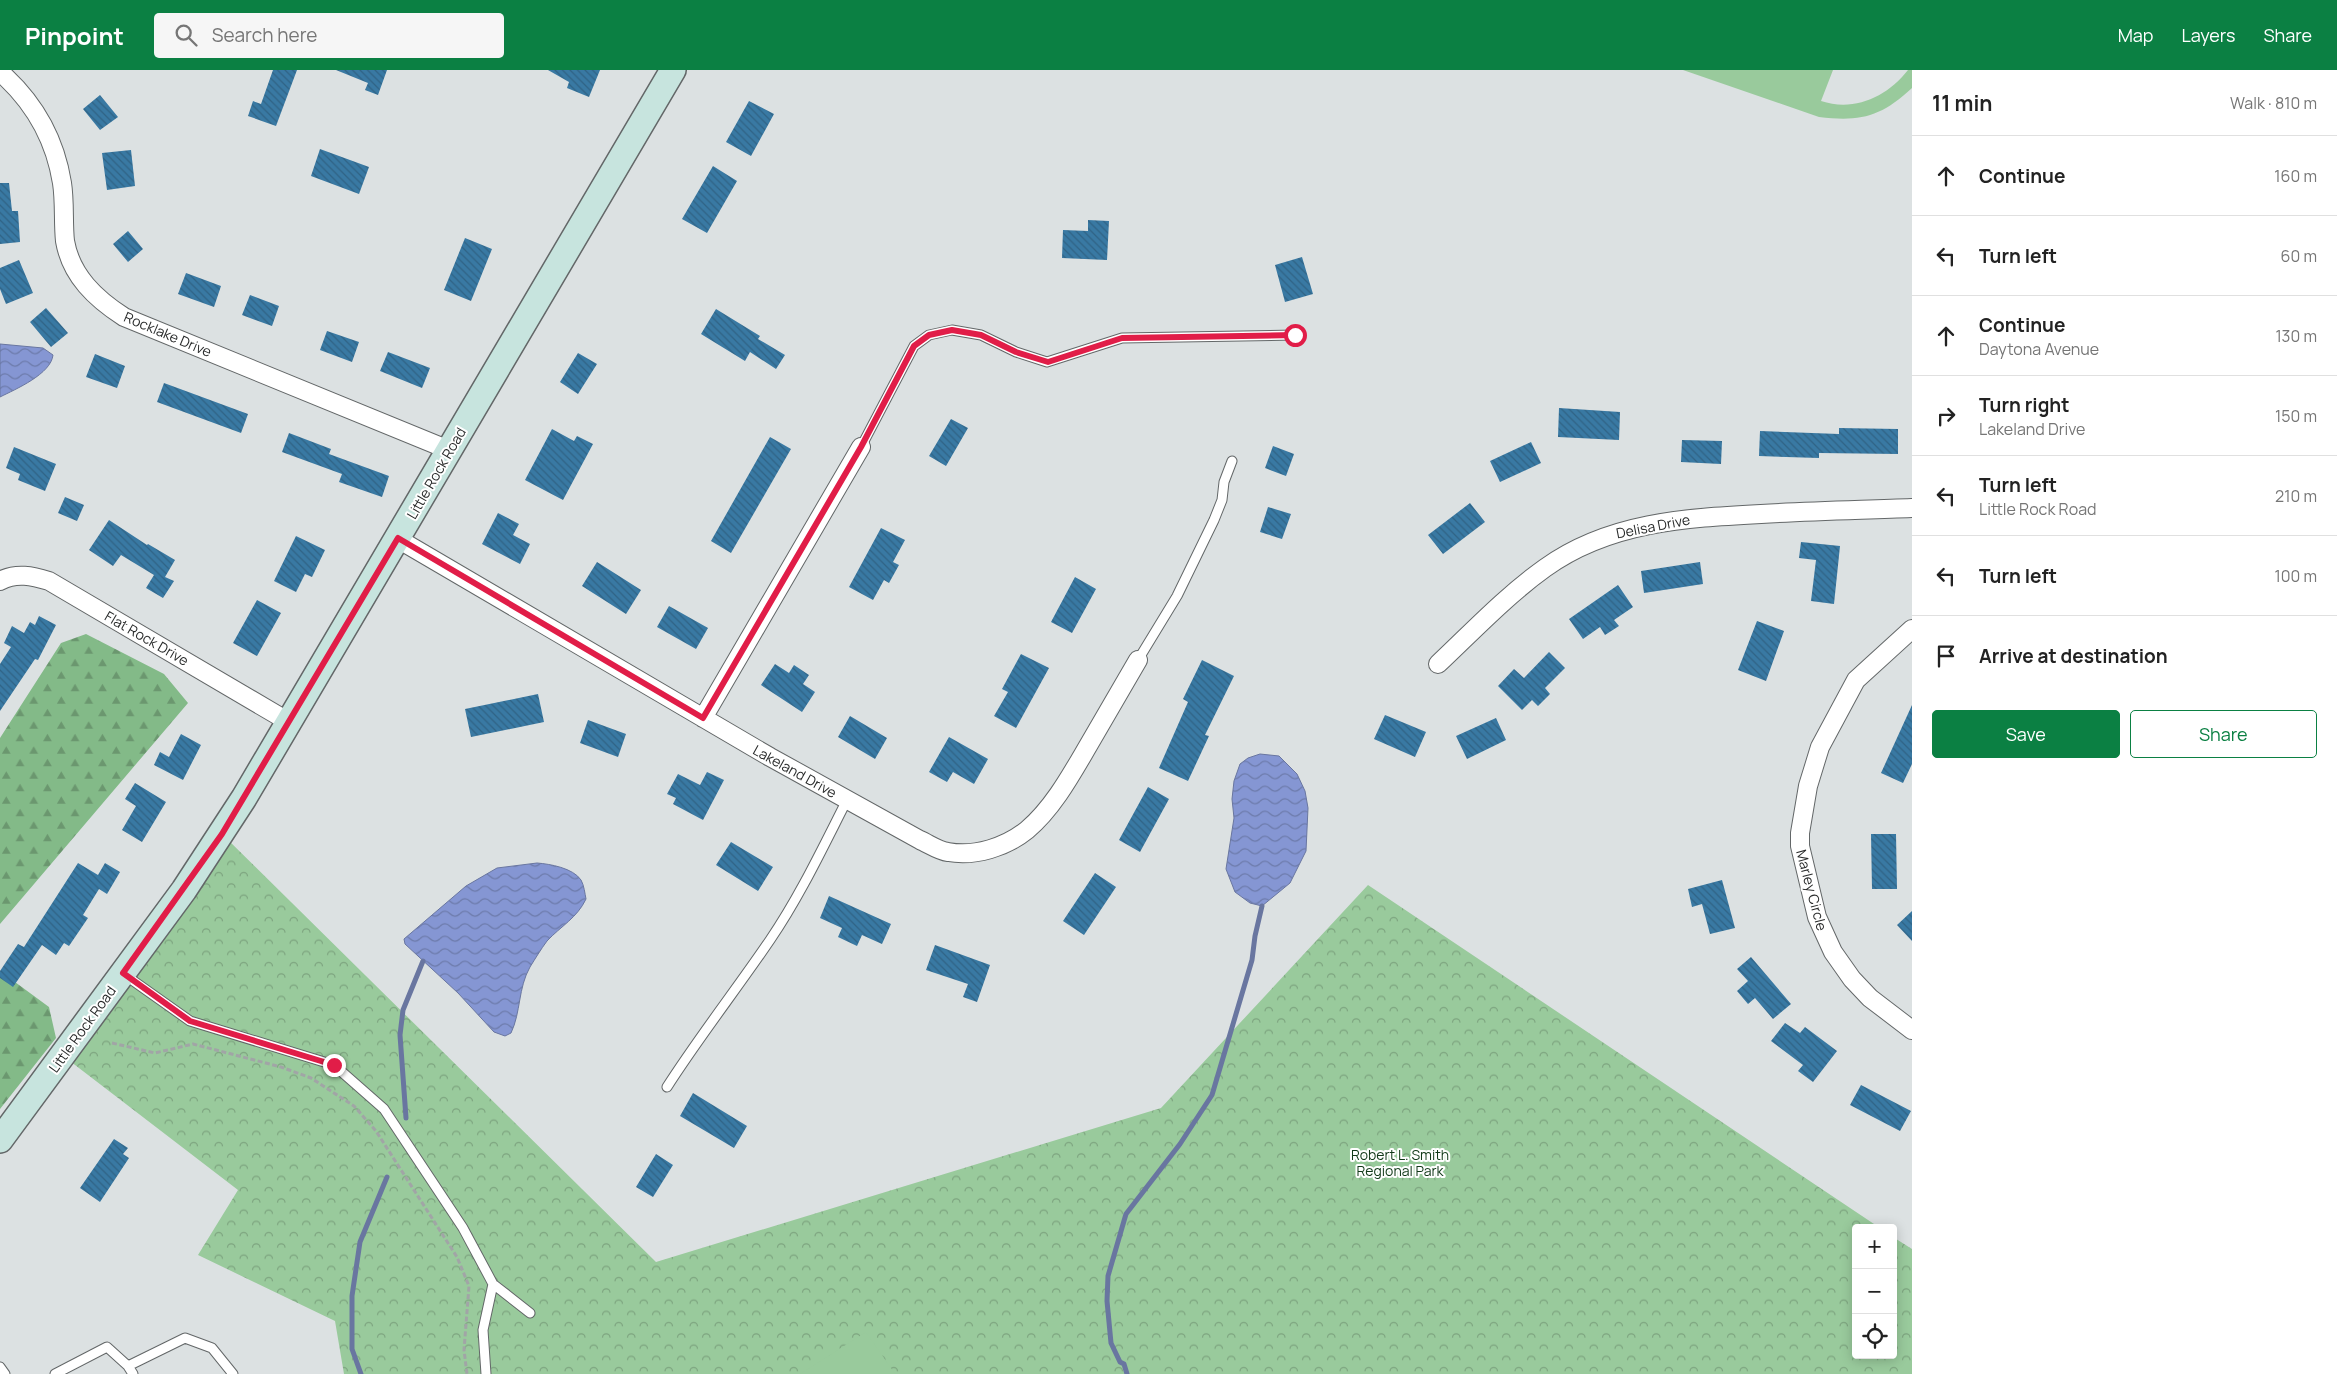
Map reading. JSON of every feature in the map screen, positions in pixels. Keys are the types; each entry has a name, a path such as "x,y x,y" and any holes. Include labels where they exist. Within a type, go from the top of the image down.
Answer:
{"main road":[{"name":"Little Rock Road","path":"0,1140 222,834 673,70"}],"street":[{"name":"Rocklake Drive","path":"0,72 17,87 36,112 53,146 62,185 65,242 74,266 90,292 100,301 124,317 449,450"},
{"path":"703,718 861,447"},
{"name":"Delisa Drive","path":"1438,664 1497,608 1545,568 1603,536 1628,528 1685,518 1912,508"},
{"name":"Lakeland Drive","path":"398,538 703,718 847,800 946,852 974,853 1010,842 1027,830 1049,807 1076,766 1138,660"},
{"name":"Flat Rock Drive","path":"1,575 31,576 49,581 289,722"},
{"name":"Marley Circle","path":"1912,630 1856,680 1820,747 1808,786 1800,834 1802,854 1817,917 1833,952 1852,979 1870,998 1912,1030"}],"lane":[{"path":"861,447 914,346 929,335 952,330 981,335 1016,352 1048,362 1122,338 1295,335"},
{"path":"1138,660 1177,596 1214,520 1222,500 1224,482 1232,461"},
{"path":"668,1087 694,1046 789,909 847,800"},
{"path":"123,973 190,1021 334,1065 384,1109 463,1228 493,1284 530,1313"},
{"path":"486,1374 483,1330 493,1284"},
{"path":"55,1374 107,1347 131,1370 184,1338 212,1348 233,1374"},
{"path":"0,1367 5,1374"}],"path":[{"path":"112,1043 155,1053 194,1044 281,1066 311,1078 354,1106 376,1131 457,1257 469,1286 464,1350 467,1374"}],"green space":[{"path":"1683,70 1833,70 1821,101 1833,104 1846,105 1869,100 1890,88 1908,70 1912,70 1912,88 1890,105 1869,115 1846,119 1819,117"},
{"path":"86,634 164,674 188,703 0,924 0,738 61,643"},
{"name":"Robert L. Smith Regional Park","path":"222,834 656,1262 1161,1108 1368,885 1874,1224 1852,1224 1852,1359 1897,1359 1897,1240 1912,1249 1912,1374 344,1374 335,1321 198,1255 238,1190 62,1055"},
{"path":"0,971 49,1007 56,1038 0,1109"},
{"path":"866,1332 895,1374 800,1374"}],"water":[{"path":"0,344 43,348 53,355 51,362 40,375 0,397"},
{"path":"1260,754 1279,756 1297,774 1305,791 1308,808 1306,851 1290,883 1262,906 1250,903 1235,892 1226,869 1234,818 1232,799 1234,781 1240,764 1248,758"},
{"path":"537,863 561,867 573,872 583,884 586,899 573,917 547,941 530,967 523,983 514,1025 511,1033 505,1036 494,1032 458,993 405,944 404,939 466,886 497,868"}],"building":[{"path":"273,70 297,70 276,126 248,116 253,101 261,104"},
{"path":"336,70 387,70 378,95 365,90 368,83"},
{"path":"548,70 600,70 589,97 567,88 569,82"},
{"path":"100,95 118,117 100,130 83,109"},
{"path":"749,101 774,114 751,156 726,142"},
{"path":"320,149 369,167 359,194 311,176"},
{"path":"131,150 135,186 107,190 102,153"},
{"path":"713,166 737,181 707,233 682,219"},
{"path":"0,183 9,183 12,211 18,211 20,242 0,244"},
{"path":"1088,220 1109,221 1107,260 1062,258 1063,230 1088,231"},
{"path":"128,231 143,249 128,262 113,244"},
{"path":"465,238 492,249 471,301 444,290"},
{"path":"1302,257 1313,294 1285,302 1275,265"},
{"path":"19,260 33,293 6,304 0,289 0,268"},
{"path":"186,273 221,286 214,307 178,294"},
{"path":"250,295 279,306 272,326 242,315"},
{"path":"46,308 68,333 51,347 30,322"},
{"path":"716,309 760,336 758,339 785,355 776,369 750,352 745,361 701,334"},
{"path":"327,331 359,342 352,362 320,350"},
{"path":"388,352 430,368 422,388 380,371"},
{"path":"578,353 597,364 578,394 560,382"},
{"path":"95,354 125,366 117,388 86,377"},
{"path":"164,383 248,414 241,433 157,402"},
{"path":"1559,408 1620,412 1619,440 1558,437"},
{"path":"951,419 968,428 946,466 929,456"},
{"path":"1839,428 1898,429 1898,454 1819,453 1819,458 1759,456 1760,431 1839,434"},
{"path":"552,429 574,441 577,436 593,444 563,500 525,480"},
{"path":"289,433 331,449 329,454 389,476 382,497 339,482 342,474 282,452"},
{"path":"770,437 791,449 731,553 711,541"},
{"path":"1682,440 1722,441 1721,464 1681,462"},
{"path":"1531,442 1541,463 1500,482 1490,461"},
{"path":"1273,446 1294,454 1286,476 1265,468"},
{"path":"14,447 56,464 45,491 18,480 20,474 6,468"},
{"path":"65,497 84,505 77,521 58,513"},
{"path":"1470,503 1485,522 1443,554 1428,535"},
{"path":"1268,507 1291,514 1282,539 1260,532"},
{"path":"498,513 519,524 513,535 530,544 520,564 482,544"},
{"path":"109,520 147,545 175,560 165,577 174,581 163,598 146,588 154,575 121,555 113,566 89,550"},
{"path":"881,528 905,540 893,562 899,565 889,583 884,580 873,600 849,587"},
{"path":"296,536 325,550 312,577 305,574 296,592 274,581"},
{"path":"1801,542 1840,546 1834,604 1811,601 1816,560 1799,558"},
{"path":"597,562 641,590 626,614 582,586"},
{"path":"1700,562 1703,584 1644,593 1641,571"},
{"path":"1075,577 1096,589 1072,633 1051,622"},
{"path":"1618,585 1633,607 1614,620 1619,626 1605,635 1600,627 1583,639 1569,619"},
{"path":"257,600 281,613 257,656 233,643"},
{"path":"669,606 708,628 696,649 657,627"},
{"path":"39,616 56,625 38,660 35,659 0,711 0,664 11,647 4,643 12,626 24,633 30,622 35,625"},
{"path":"1757,621 1784,631 1766,681 1738,670"},
{"path":"1549,652 1565,668 1545,688 1550,694 1538,706 1532,700 1522,710 1498,686 1514,669 1524,678"},
{"path":"1021,654 1049,668 1016,728 994,716 1008,692 1002,689"},
{"path":"1202,660 1234,676 1205,735 1209,736 1188,781 1159,768 1188,702 1183,699"},
{"path":"775,664 789,673 794,665 809,675 803,684 815,692 802,712 761,685"},
{"path":"538,694 544,722 471,737 465,709"},
{"path":"1912,705 1912,764 1903,783 1881,773"},
{"path":"1385,715 1426,732 1415,757 1374,739"},
{"path":"850,716 887,738 875,759 838,737"},
{"path":"1496,718 1506,740 1467,759 1456,736"},
{"path":"588,720 626,734 618,757 580,743"},
{"path":"181,734 201,745 183,780 154,765 160,752 169,757"},
{"path":"949,737 988,759 974,784 953,772 947,782 929,772"},
{"path":"707,772 724,780 703,820 673,804 676,798 667,794 678,774 700,785"},
{"path":"135,783 166,802 142,842 122,830 136,806 125,799"},
{"path":"1148,787 1169,799 1140,852 1119,840"},
{"path":"1871,834 1896,834 1897,889 1872,889"},
{"path":"731,842 773,867 758,891 716,865"},
{"path":"78,863 98,875 105,863 120,872 107,894 99,889 83,915 88,918 69,946 64,943 56,955 42,945 13,987 0,978 0,971 18,944 24,947"},
{"path":"1095,873 1116,887 1084,935 1063,921"},
{"path":"1722,880 1735,928 1710,934 1702,904 1692,907 1688,889"},
{"path":"829,896 891,924 882,944 862,935 857,946 838,937 842,928 820,918"},
{"path":"1912,911 1912,941 1897,925"},
{"path":"935,945 990,965 977,1002 963,997 968,984 926,970"},
{"path":"1751,957 1791,1004 1773,1019 1755,998 1748,1004 1737,991 1748,981 1737,969"},
{"path":"1785,1023 1800,1033 1805,1027 1837,1051 1813,1082 1798,1071 1803,1065 1771,1041"},
{"path":"1861,1085 1911,1111 1900,1131 1850,1105"},
{"path":"693,1093 747,1126 734,1148 680,1116"},
{"path":"114,1139 128,1148 123,1154 129,1158 100,1202 80,1188"},
{"path":"656,1154 673,1165 653,1197 636,1187"}],"waterway":[{"path":"1127,1374 1124,1364 1120,1362 1111,1343 1107,1301 1108,1276 1126,1214 1180,1144 1212,1095 1252,960 1262,906"},
{"path":"406,1118 400,1035 403,1010 423,961"},
{"path":"361,1374 352,1349 352,1296 360,1242 387,1177"}],"route":[{"path":"334,1065 190,1021 123,973 184,890 222,834 398,538 703,718 861,447 914,346 929,335 952,330 981,335 1016,352 1048,362 1122,338 1295,335"}]}
